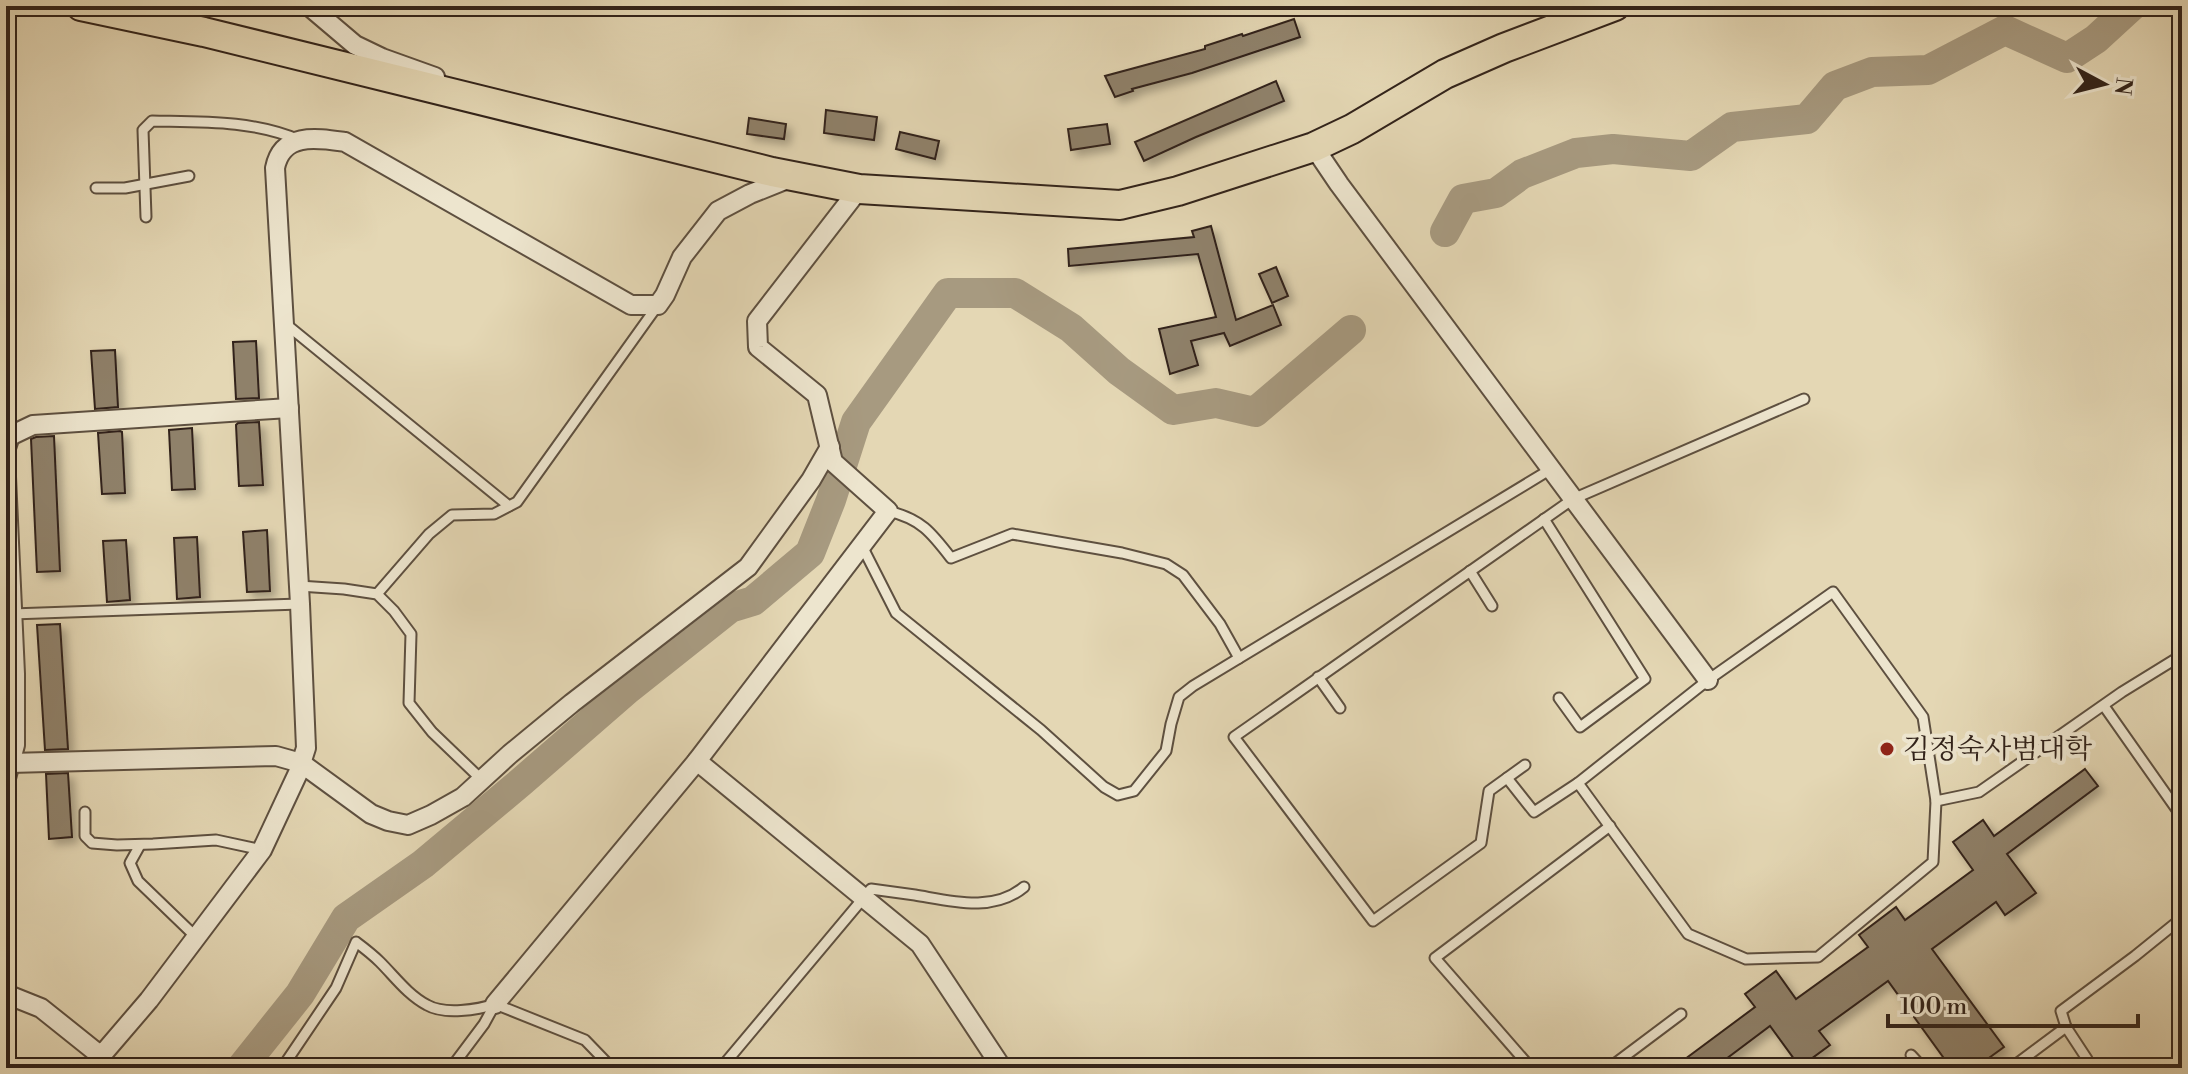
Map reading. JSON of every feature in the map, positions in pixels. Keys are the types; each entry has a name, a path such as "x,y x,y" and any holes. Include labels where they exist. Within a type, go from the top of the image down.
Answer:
{"main road":[{"path":"81,6 204,32 794,176 859,189 1120,205 1178,191 1314,147 1352,129 1445,74 1605,8"}],"street":[{"path":"309,6 355,45 382,58 521,109"},
{"path":"6,994 41,1008 97,1062 149,1000 262,850 306,748 275,168 277,157 299,140 319,138 345,142 631,305 658,305 682,257 718,211 794,176"},
{"path":"1314,147 1708,680"},
{"path":"495,1004 697,761 888,511 832,455 817,395 758,347 757,321 859,189"},
{"path":"6,448 10,436 33,425 289,408"},
{"path":"6,477 15,674 15,745 8,770 276,756 301,763 371,814 408,825 463,797 572,703 748,567 832,455"},
{"path":"697,761 920,944 1002,1068"}],"lane":[{"path":"146,217 143,130 152,121 214,122 276,130 299,140"},
{"path":"96,188 125,188 189,176"},
{"path":"377,594 429,534 452,515 494,514 517,502 658,305"},
{"path":"284,323 509,506"},
{"path":"1525,765 1489,791 1481,843 1373,921 1234,737 1573,499 1804,399"},
{"path":"862,546 896,613 1030,720 1104,787 1118,795 1134,791 1166,751 1179,697 1193,686 1551,469"},
{"path":"888,511 908,516 932,532 951,558 1012,534 1166,564 1183,575 1220,624 1239,658"},
{"path":"1544,519 1645,679 1580,727 1559,698"},
{"path":"1470,571 1492,606"},
{"path":"12,614 300,595 344,589 377,594 411,634 409,703 432,732 482,780"},
{"path":"1507,778 1534,812 1578,783 1708,680 1833,592 1923,717 1936,801 1933,862 1818,957 1746,959 1688,934 1578,783"},
{"path":"1936,801 1979,792 2104,706 2180,659"},
{"path":"1318,677 1340,708"},
{"path":"2104,706 2182,817"},
{"path":"85,812 85,836 92,843 140,845 216,840 262,850"},
{"path":"1531,1068 1435,958 1610,826"},
{"path":"140,845 130,863 138,881 196,937"},
{"path":"721,1068 871,889 967,904 1012,897 1024,887"},
{"path":"2073,1068 2087,1059 2066,1027 2061,1011 2182,918"},
{"path":"282,1068 336,988 356,942 412,995 430,1007 482,1009 495,1004 585,1040 612,1068"},
{"path":"451,1068 495,1004"},
{"path":"1609,1068 1681,1014"},
{"path":"2011,1068 2066,1027"},
{"path":"1911,1055 1923,1068"}],"building":[{"path":"1294,19 1300,37 1115,97 1105,76 1205,49 1205,46"},
{"path":"1276,81 1284,101 1144,161 1135,142"},
{"path":"826,110 877,117 874,140 824,133"},
{"path":"749,118 786,124 784,139 747,134"},
{"path":"1107,124 1110,144 1071,150 1068,129"},
{"path":"900,132 939,141 935,159 896,149"},
{"path":"1211,226 1236,320 1273,305 1281,325 1230,346 1224,333 1191,341 1198,365 1170,374 1159,329 1216,317 1198,254 1069,266 1068,249 1194,237 1192,231"},
{"path":"1276,267 1288,296 1272,303 1259,274"},
{"path":"256,341 259,398 236,399 233,342"},
{"path":"115,350 118,407 95,409 91,351"},
{"path":"259,422 263,485 239,486 236,425"},
{"path":"192,428 195,489 172,490 169,430"},
{"path":"120,431 125,493 102,494 98,433"},
{"path":"54,436 60,571 37,572 31,439"},
{"path":"267,530 270,591 247,592 243,532"},
{"path":"197,537 200,597 177,599 174,538"},
{"path":"126,540 130,600 107,602 103,541"},
{"path":"60,624 68,749 45,750 37,625"},
{"path":"2085,769 2098,786 2007,854 2036,893 2005,915 1996,902 1932,949 2004,1047 1975,1068 1951,1068 1888,981 1819,1031 1830,1045 1800,1067 1770,1026 1714,1068 1673,1068 1755,1007 1745,994 1776,971 1796,999 1868,947 1859,935 1896,907 1905,920 1973,870 1953,842 1983,820 1994,836"},
{"path":"68,773 72,837 49,839 46,774"}],"waterway":[{"path":"1445,232 1463,199 1496,193 1522,174 1576,153 1613,149 1691,156 1732,127 1807,119 1835,86 1872,72 1928,70 2005,30 2067,58 2096,39 2132,6"},
{"path":"241,1068 300,994 346,918 423,864 628,689 730,608 753,601 810,553 856,422 948,293 1015,293 1071,328 1119,371 1173,410 1216,403 1255,412 1351,330"}],"place":[{"name":"김정숙사범대학","path":"1887,749"}]}
